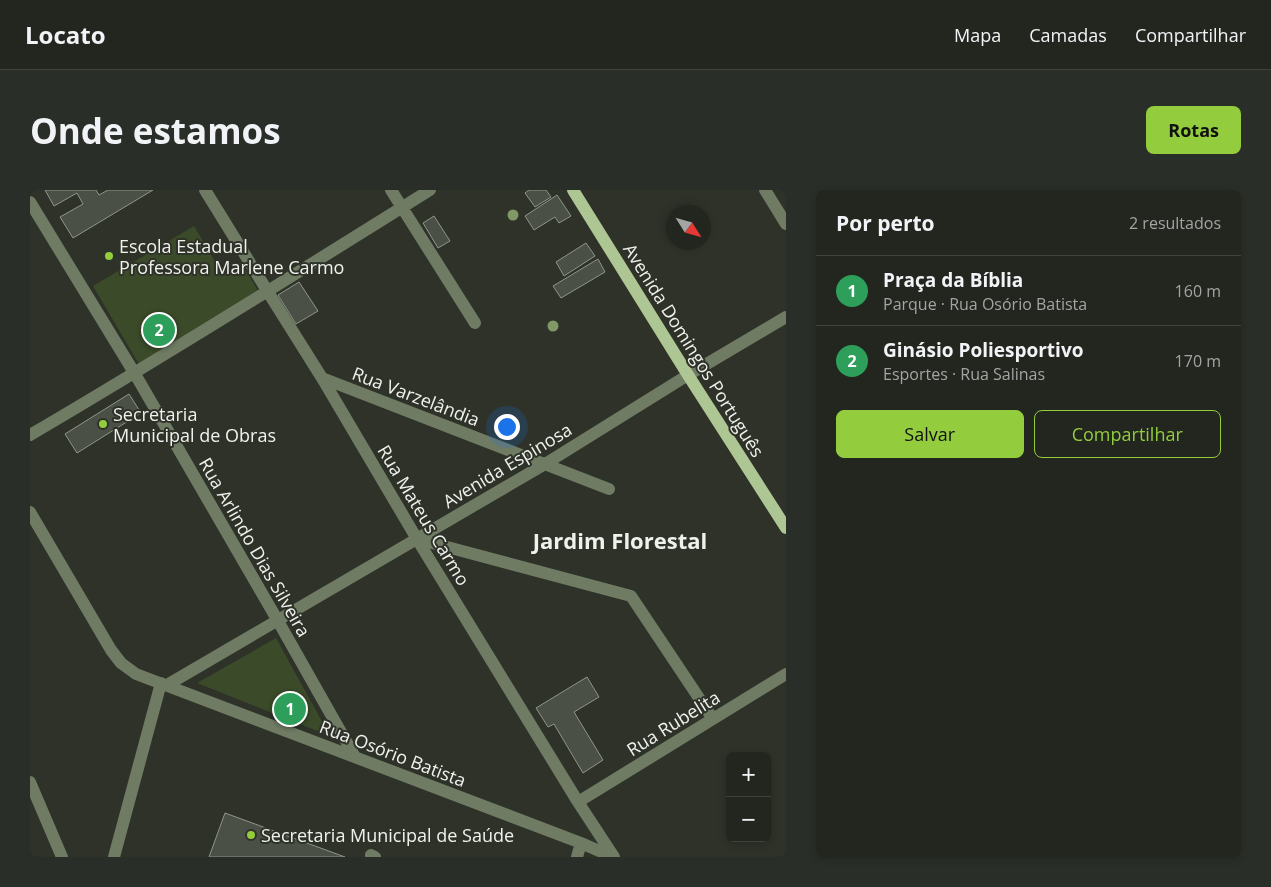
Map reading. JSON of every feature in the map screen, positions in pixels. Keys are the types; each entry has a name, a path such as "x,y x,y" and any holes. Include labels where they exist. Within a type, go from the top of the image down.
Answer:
{"main road":[{"name":"Avenida Domingos Português","path":"573,190 786,528"}],"street":[{"name":"Rua Mateus Carmo","path":"206,190 322,378 417,539 613,857"},
{"path":"391,190 475,323"},
{"path":"30,435 135,374 430,190"},
{"path":"765,190 786,224"},
{"name":"Rua Arlindo Dias Silveira","path":"30,202 135,374 355,757"},
{"name":"Avenida Espinosa","path":"164,684 278,621 545,464 688,375 786,317"},
{"name":"Rua Varzelândia","path":"322,378 609,489"},
{"name":"Rua Osório Batista","path":"30,512 111,650 121,663 136,674 581,843 613,857"},
{"path":"417,539 631,596 713,719"},
{"name":"Rua Rubelita","path":"578,802 786,674"},
{"path":"114,857 164,684"},
{"path":"30,782 62,857"},
{"path":"577,857 581,843"}],"green space":[{"path":"194,226 222,273 241,262 260,294 140,366 93,286"},
{"path":"276,638 330,736 197,683"}],"building":[{"path":"45,190 96,190 99,195 108,190 153,190 73,238 60,217 83,204 77,193 54,206"},
{"path":"529,190 546,190 551,197 535,207 525,193"},
{"path":"557,195 571,216 559,223 555,217 534,230 525,216"},
{"path":"434,216 450,241 438,248 423,223"},
{"path":"586,243 595,256 564,276 556,262"},
{"path":"598,259 605,272 561,298 553,286"},
{"path":"299,282 318,311 296,324 278,295"},
{"name":"Secretaria Municipal de Obras","path":"129,394 141,413 77,453 65,434"},
{"path":"587,677 599,697 574,712 603,760 583,773 554,724 548,727 536,708"},
{"name":"Secretaria Municipal de Saúde","path":"225,813 345,857 209,857"}],"place":[{"name":"Escola Estadual Professora Marlene Carmo","path":"109,256"},
{"name":"Ginásio Poliesportivo","path":"159,330"},
{"name":"Secretaria Municipal de Obras","path":"103,424"},
{"name":"Praça da Bíblia","path":"290,709"},
{"name":"Secretaria Municipal de Saúde","path":"251,835"}],"district":[{"name":"Jardim Florestal","path":"620,540"}]}
